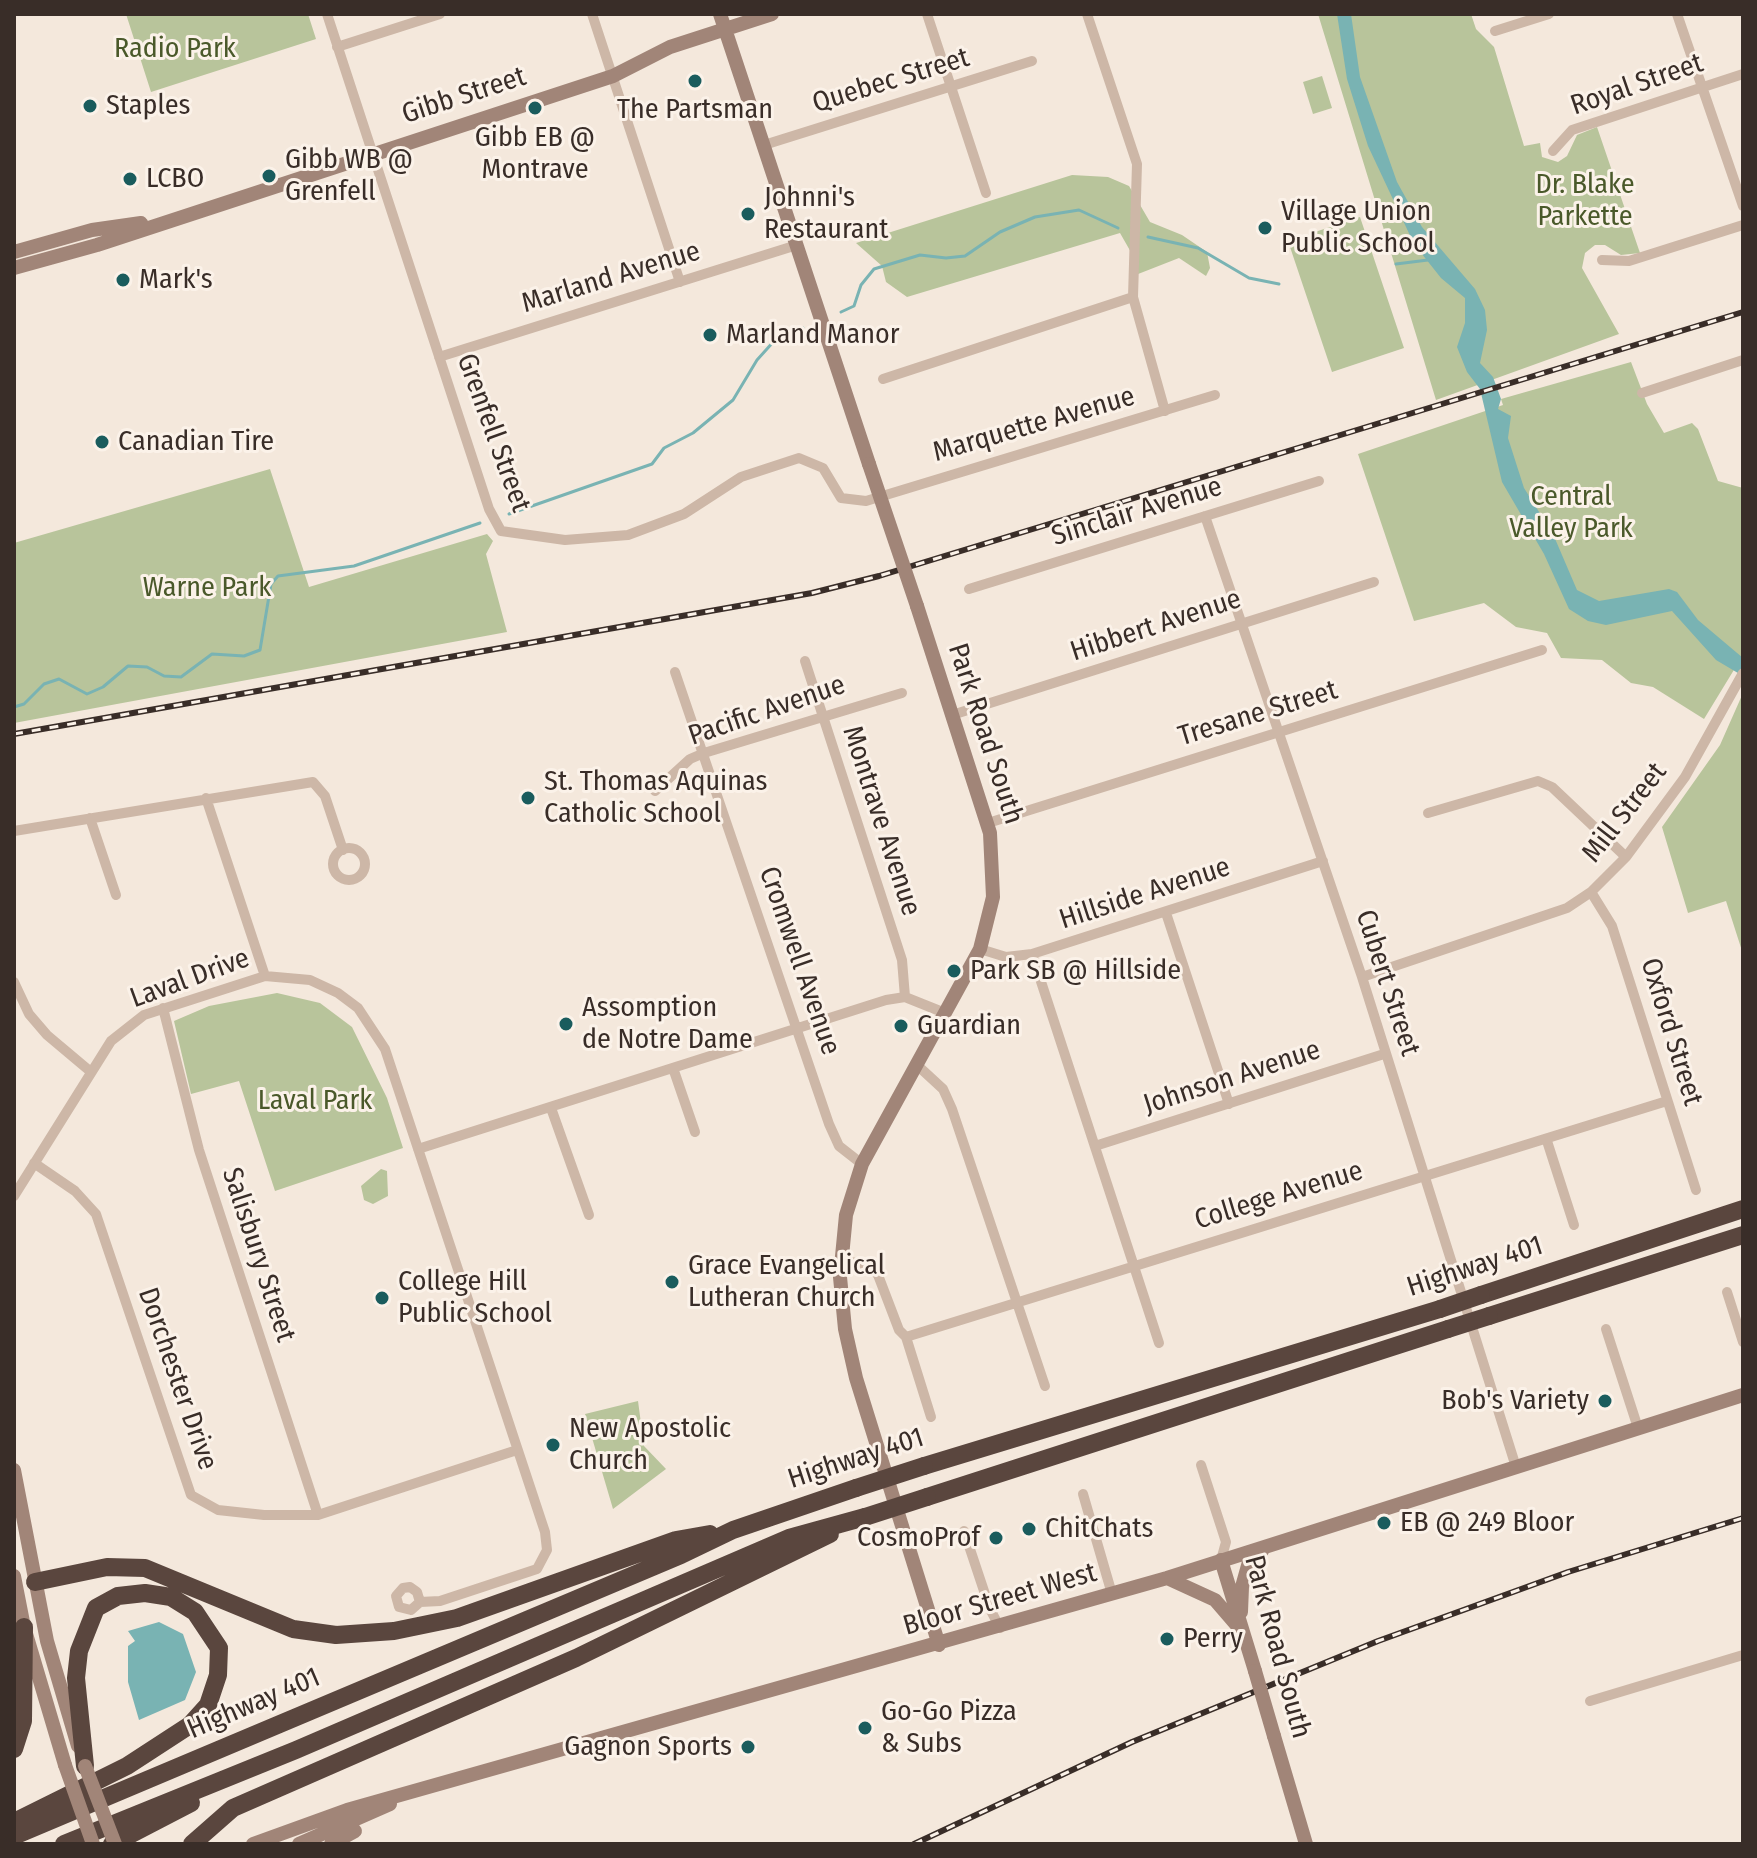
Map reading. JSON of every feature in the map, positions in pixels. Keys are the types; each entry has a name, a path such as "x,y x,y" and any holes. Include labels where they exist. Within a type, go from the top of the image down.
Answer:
{"highway":[{"name":"Highway 401","path":"14,1836 681,1555 733,1530 924,1466 1440,1309 1743,1209"},
{"name":"Highway 401","path":"64,1844 296,1750 789,1538 865,1517 1743,1235"},
{"path":"192,1844 233,1808 576,1658 865,1517"},
{"path":"35,1582 107,1567 145,1568 293,1629 336,1635 394,1631 457,1618 676,1540 733,1530"},
{"path":"14,1822 127,1766 190,1725 208,1705 218,1675 219,1648 195,1612 171,1597 145,1593 118,1596 96,1608 82,1640 76,1678 85,1766"},
{"path":"14,1749 24,1702 24,1627"},
{"path":"114,1844 296,1750"}],"main road":[{"name":"Gibb Street","path":"14,268 97,245 613,76 723,21 772,14"},
{"name":"Park Road South","path":"723,21 988,823 994,883 980,949 862,1164 846,1215 840,1261 841,1309 851,1356 939,1645"},
{"name":"Gibb Street","path":"14,252 92,230 169,219"},
{"name":"Bloor Street West","path":"253,1844 289,1835 347,1810 411,1794 633,1727 1000,1628 1167,1578 1743,1395"},
{"path":"14,1470 58,1685 114,1844"},
{"path":"1243,1632 1242,1594 1249,1562 1272,1545"},
{"name":"Park Road South","path":"1221,1560 1306,1844"},
{"path":"1167,1578 1215,1600 1243,1632"},
{"path":"35,1582 15,1589 65,1765 93,1844"},
{"name":"Bloor Street West","path":"299,1844 359,1821 411,1794"},
{"path":"331,1844 394,1811 411,1794"},
{"path":"289,1835 299,1844"}],"street":[{"name":"Grenfell Street","path":"327,14 489,509 501,531 565,540 628,535 684,514 741,477 799,458 823,468 841,498 866,501"},
{"path":"337,47 440,14"},
{"path":"592,14 680,282"},
{"path":"927,14 986,193"},
{"path":"1087,14 1137,164 1133,297 1165,411"},
{"path":"1495,31 1549,14"},
{"path":"1677,14 1743,206"},
{"name":"Quebec Street","path":"764,145 1032,61"},
{"name":"Royal Street","path":"1553,151 1572,130 1743,74"},
{"path":"1602,260 1629,261 1743,225"},
{"name":"Marland Avenue","path":"439,357 797,245"},
{"path":"883,379 1133,297"},
{"path":"1642,393 1743,360"},
{"name":"Marquette Avenue","path":"866,501 1215,395"},
{"name":"Sinclair Avenue","path":"969,589 1319,481"},
{"name":"Cubert Street","path":"1205,516 1362,977 1516,1467"},
{"name":"Hibbert Avenue","path":"952,715 1374,582"},
{"name":"Tresane Street","path":"988,823 1542,650"},
{"name":"Montrave Avenue","path":"805,661 902,960 905,997"},
{"name":"Cromwell Avenue","path":"675,672 839,1146 862,1164"},
{"name":"Mill Street","path":"1362,977 1567,908 1591,892 1626,857 1701,753 1743,673"},
{"name":"Pacific Avenue","path":"655,791 690,759 704,753 902,693"},
{"path":"14,831 307,781 319,784 343,850"},
{"path":"1428,813 1538,781 1552,787 1626,857"},
{"path":"206,798 265,976"},
{"path":"90,818 116,895"},
{"name":"Hillside Avenue","path":"980,949 1006,957 1032,954 1323,861"},
{"name":"Oxford Street","path":"1591,892 1612,926 1696,1190"},
{"path":"1166,913 1229,1104"},
{"path":"1032,954 1159,1343"},
{"name":"Laval Drive","path":"14,1196 91,1072 119,1033 144,1015 265,976 310,980 338,993 358,1008 385,1049 545,1532 544,1560 526,1573 440,1601 420,1602"},
{"path":"14,982 29,1014 47,1035 91,1072"},
{"path":"418,1149 796,1028 905,997 945,1013"},
{"name":"Salisbury Street","path":"163,1008 199,1150 318,1515"},
{"name":"Johnson Avenue","path":"1095,1146 1384,1054"},
{"path":"917,1065 935,1079 948,1099 1045,1386"},
{"path":"673,1068 695,1132"},
{"name":"College Avenue","path":"906,1337 1019,1305 1135,1269 1261,1224 1547,1141 1667,1101"},
{"path":"551,1108 589,1215"},
{"path":"1547,1141 1574,1225"},
{"name":"Dorchester Drive","path":"34,1163 75,1191 96,1214 191,1495 218,1510 264,1515 318,1515 517,1450"},
{"path":"840,1261 867,1264 878,1275 899,1330 906,1337 931,1417"},
{"path":"1727,1292 1743,1342"},
{"path":"1606,1329 1638,1428"},
{"name":"Park Road South","path":"1201,1465 1226,1542 1221,1560"},
{"path":"1083,1494 1112,1594"},
{"path":"964,1531 990,1609 1000,1628"},
{"path":"1590,1701 1743,1655"}],"green space":[{"name":"Radio Park","path":"126,14 308,14 316,39 151,92"},
{"name":"Dr. Blake Parkette","path":"1318,14 1471,14 1476,29 1494,47 1524,146 1540,143 1542,157 1558,162 1567,156 1577,135 1597,127 1640,253 1621,255 1605,245 1595,245 1585,253 1582,268 1619,334 1436,400"},
{"path":"1322,76 1332,108 1313,114 1303,82"},
{"path":"1072,175 1108,177 1129,186 1150,222 1182,235 1207,252 1210,268 1206,276 1179,258 1133,276 1136,261 1120,233 907,297 886,282 882,266 856,243"},
{"path":"1360,217 1404,348 1332,372 1288,241"},
{"name":"Central Valley Park","path":"1631,362 1647,404 1664,433 1692,423 1698,429 1718,481 1743,488 1743,655 1704,719 1653,687 1631,683 1602,660 1561,658 1547,633 1516,627 1484,603 1414,621 1358,454 1503,405 1501,399"},
{"name":"Warne Park","path":"270,469 309,587 487,534 493,541 486,554 507,632 14,723 14,543"},
{"path":"1743,693 1743,954 1726,901 1688,913 1662,827 1720,745"},
{"name":"Laval Park","path":"277,993 320,1003 352,1027 387,1098 403,1148 275,1191 239,1081 191,1094 174,1021 209,1006"},
{"path":"381,1169 387,1171 388,1196 373,1204 364,1200 361,1186"},
{"path":"638,1401 644,1446 666,1469 613,1509 585,1414"}],"water":[{"path":"1337,14 1351,14 1360,77 1397,182 1422,227 1475,289 1485,310 1487,330 1480,363 1493,377 1501,399 1498,409 1511,416 1508,438 1524,488 1553,534 1577,590 1599,601 1669,589 1677,592 1698,620 1743,658 1743,676 1716,660 1672,611 1606,625 1588,621 1569,609 1544,554 1502,482 1480,389 1467,372 1457,347 1465,323 1465,298 1441,278 1414,244 1368,146 1347,79"},
{"path":"159,1622 183,1634 196,1672 185,1700 139,1720 128,1682 128,1646 135,1641 128,1631"}],"waterway":[{"path":"841,312 854,306 861,285 874,269 920,255 946,258 965,256 1000,232 1035,217 1079,210 1118,228"},
{"path":"1148,237 1198,248 1249,278 1279,284"},
{"path":"1396,264 1428,260"},
{"path":"509,514 652,464 664,448 693,433 733,400 757,360 775,340 803,328"},
{"path":"14,707 24,704 44,684 59,679 87,694 103,687 128,666 147,667 164,676 181,677 212,654 244,656 260,650 271,584 278,576 354,566 480,523"}],"railway":[{"path":"14,734 812,593 879,576 1743,312"},
{"path":"914,1844 1132,1742 1378,1641 1568,1572 1743,1518"}],"place":[{"name":"The Partsman","path":"695,81"},
{"name":"Staples","path":"90,106"},
{"name":"Gibb EB @ Montrave","path":"535,108"},
{"name":"Gibb WB @ Grenfell","path":"269,176"},
{"name":"LCBO","path":"130,179"},
{"name":"Johnni's Restaurant","path":"748,214"},
{"name":"Village Union Public School","path":"1265,228"},
{"name":"Mark's","path":"123,280"},
{"name":"Marland Manor","path":"710,335"},
{"name":"Canadian Tire","path":"102,442"},
{"name":"St. Thomas Aquinas Catholic School","path":"528,798"},
{"name":"Park SB @ Hillside","path":"954,971"},
{"name":"Assomption de Notre Dame","path":"566,1024"},
{"name":"Guardian","path":"901,1026"},
{"name":"Grace Evangelical Lutheran Church","path":"672,1282"},
{"name":"College Hill Public School","path":"382,1298"},
{"name":"Bob's Variety","path":"1605,1401"},
{"name":"New Apostolic Church","path":"553,1445"},
{"name":"EB @ 249 Bloor","path":"1384,1523"},
{"name":"ChitChats","path":"1029,1529"},
{"name":"CosmoProf","path":"996,1538"},
{"name":"Perry","path":"1167,1639"},
{"name":"Go-Go Pizza & Subs","path":"865,1728"},
{"name":"Gagnon Sports","path":"748,1747"}]}
